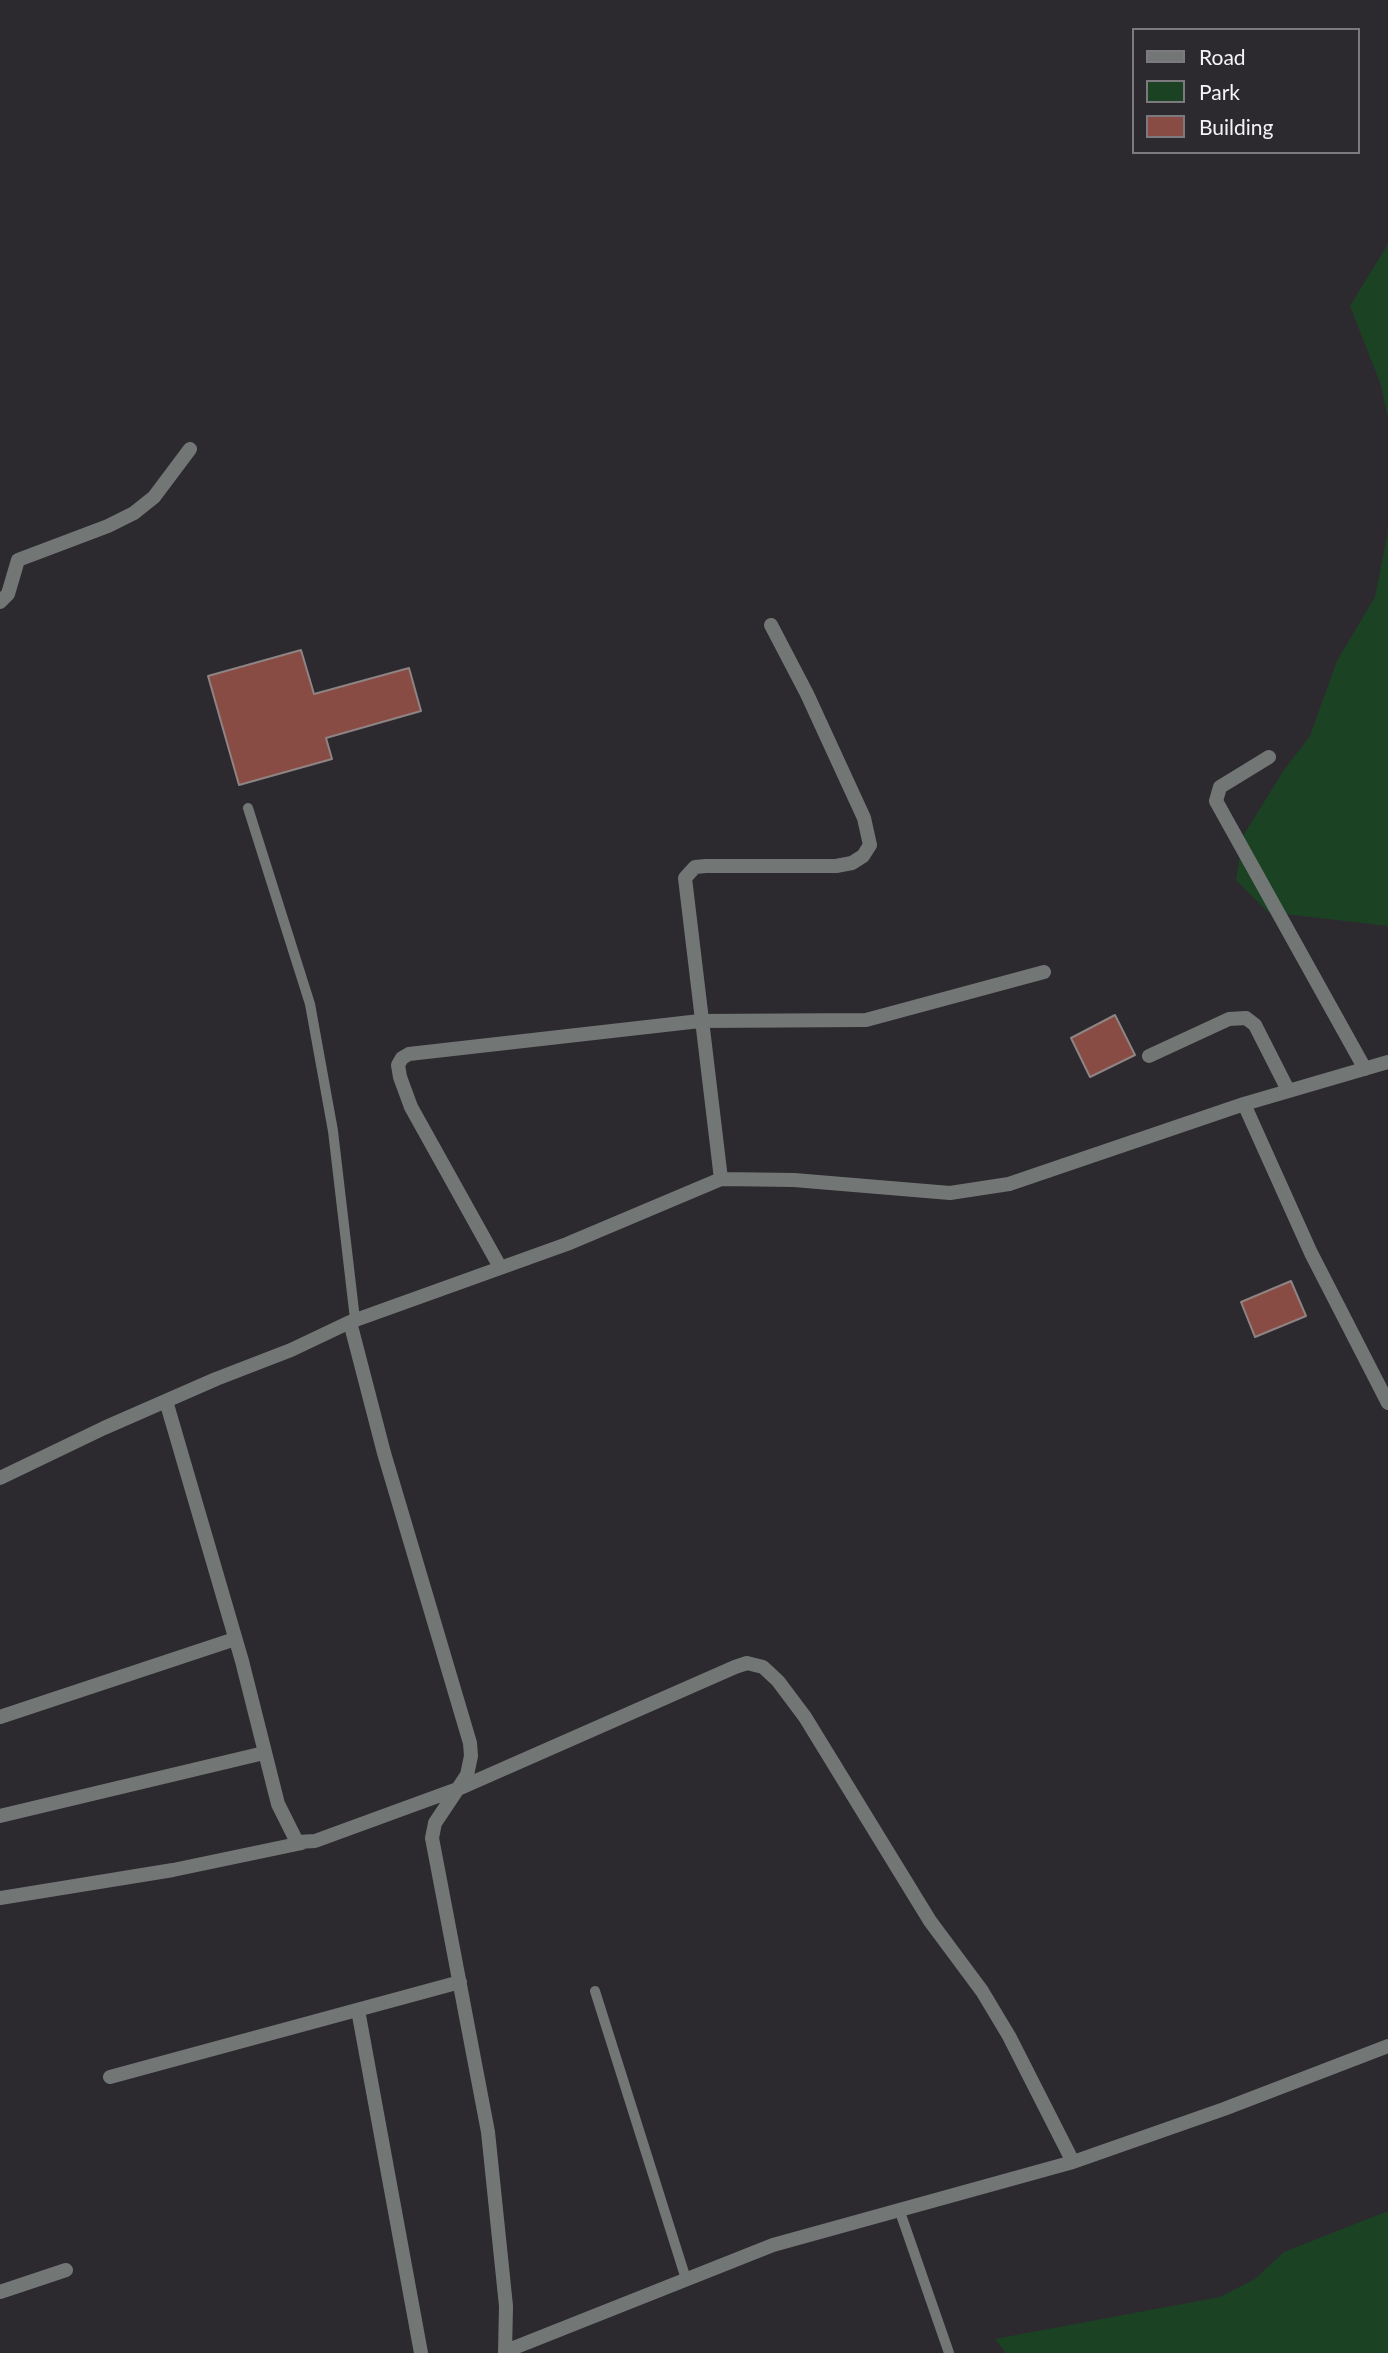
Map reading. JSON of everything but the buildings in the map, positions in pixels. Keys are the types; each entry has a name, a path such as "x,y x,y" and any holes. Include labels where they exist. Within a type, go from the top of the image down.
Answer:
{"street":[{"path":"0,602 8,594 18,560 108,526 134,513 154,497 190,449"},
{"path":"721,1179 685,889 688,871 706,866 836,866 852,863 863,856 870,845 864,818 807,694 771,625"},
{"path":"1269,757 1220,787 1216,801 1366,1069"},
{"path":"500,1267 411,1108 398,1065 402,1058 409,1054 700,1021 866,1020 1044,972"},
{"path":"1149,1056 1229,1019 1246,1018 1255,1025 1288,1090"},
{"path":"0,1478 166,1401 291,1350 352,1320 567,1244 721,1179 794,1180 950,1194 1009,1184 1244,1104 1388,1062"},
{"path":"1244,1104 1311,1253 1388,1403"},
{"path":"352,1320 384,1452 470,1743 471,1756 467,1775 439,1815 432,1838 491,2159 497,2244 506,2306 506,2352 773,2245 1073,2162 1224,2109 1388,2046"},
{"path":"166,1401 235,1639 264,1753 285,1820 294,1838 302,1843"},
{"path":"0,1717 235,1639"},
{"path":"0,1898 173,1870 302,1843 460,1788 747,1663 763,1667 778,1681 805,1717 930,1921 982,1991 1009,2036 1073,2162"},
{"path":"0,1816 264,1753"},
{"path":"110,2077 460,1982"},
{"path":"358,2010 421,2353"},
{"path":"0,2292 66,2270"}],"lane":[{"path":"248,808 310,1004 323,1067 352,1320"},
{"path":"595,1991 686,2279"},
{"path":"899,2209 949,2353"}],"green space":[{"path":"1388,244 1388,418 1381,385 1350,306"},
{"path":"1388,531 1388,926 1268,912 1236,880 1243,836 1284,770 1310,736 1337,661 1375,597"},
{"path":"1388,2211 1388,2353 1006,2353 995,2339 1220,2297 1255,2279 1284,2252"}]}
